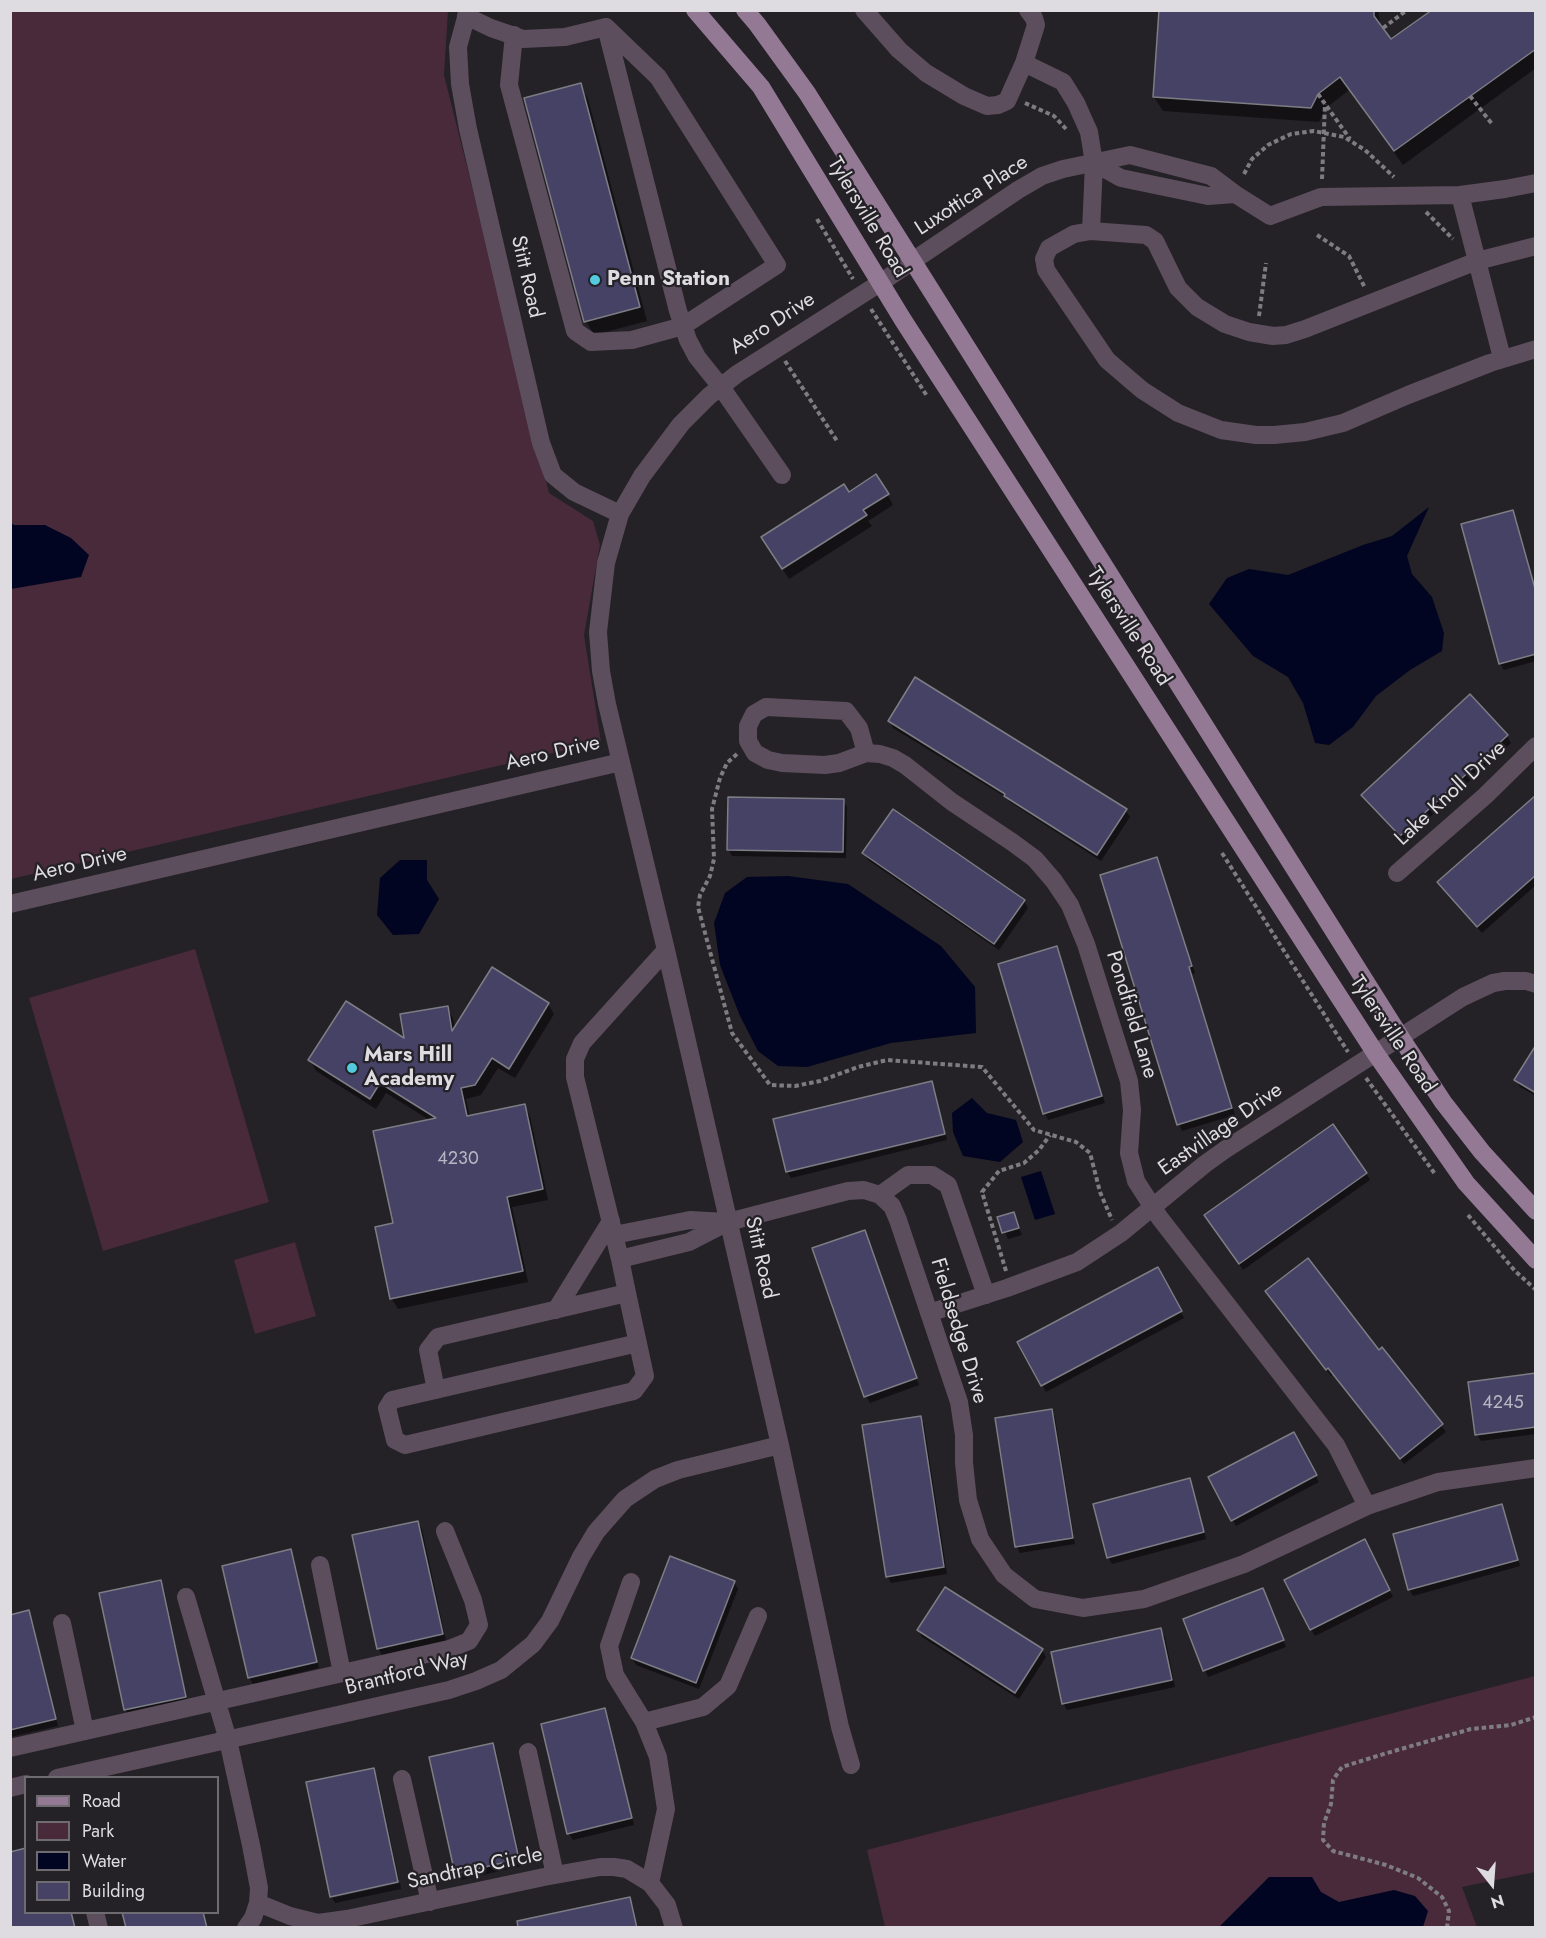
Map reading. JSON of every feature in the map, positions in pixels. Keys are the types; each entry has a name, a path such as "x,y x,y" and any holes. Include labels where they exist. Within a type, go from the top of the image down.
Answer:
{"main road":[{"name":"Tylersville Road","path":"695,10 761,87 880,284 1376,1054 1466,1183 1536,1260"},
{"name":"Tylersville Road","path":"745,10 807,93 1443,1102 1482,1152 1536,1211"}],"street":[{"path":"864,10 899,50 926,73 964,96 987,106 1007,101 1024,63 1036,25 1028,10"},
{"path":"467,13 491,28 523,39 565,37 606,27"},
{"name":"Stitt Road","path":"467,13 458,47 460,84 468,129 541,443 553,475 574,492 620,514"},
{"path":"514,36 509,85 575,330 591,342 632,340 683,326 777,265 658,77 606,27"},
{"path":"606,27 683,326 696,357 721,387 782,476"},
{"path":"1024,63 1063,82 1076,103 1089,132 1094,163 1091,231"},
{"name":"Luxottica Place","path":"880,284 1042,176 1063,169 1130,156 1211,176 1270,216 1321,197 1460,195"},
{"path":"1502,358 1460,195 1536,183"},
{"path":"1536,246 1477,261 1305,329 1286,335 1273,336 1249,332 1225,324 1197,307 1178,288 1155,241 1146,235 1091,231 1074,234 1049,248 1044,259 1046,270 1107,360 1142,390 1178,413 1221,430 1274,435 1305,432 1343,423 1408,394 1502,358 1536,349"},
{"name":"Aero Drive","path":"10,904 621,762 603,682 598,632 606,563 620,514 642,476 681,424 721,387 777,348 880,284"},
{"path":"766,707 846,711 859,728 866,753 839,763 825,765 768,760 755,753 748,741 748,726 754,714 766,707"},
{"name":"Lake Knoll Drive","path":"1397,873 1485,796 1536,746"},
{"name":"Pondfield Lane","path":"866,753 880,754 905,765 952,802 1035,859 1054,880 1070,905 1100,985 1129,1082 1131,1096 1129,1153 1131,1167 1143,1194 1336,1445 1367,1506"},
{"name":"Stitt Road","path":"621,762 780,1445 840,1726 851,1765"},
{"path":"638,1342 392,1400 387,1408 395,1440 405,1445 634,1391 645,1376 638,1342 627,1293 620,1259 575,1077 575,1059 582,1043 666,951"},
{"name":"Eastvillage Drive","path":"929,1313 1077,1262 1103,1246 1226,1149 1463,997 1484,986 1505,981 1526,981 1536,984"},
{"path":"620,1259 689,1242 728,1222 848,1191 864,1190 880,1195 908,1175 932,1175 948,1185 986,1295"},
{"name":"Fieldsedge Drive","path":"880,1195 892,1206 898,1220 959,1402 964,1435 968,1500 980,1539 1004,1575 1035,1599 1083,1608 1144,1599 1244,1564 1367,1506 1438,1482 1536,1468"},
{"path":"556,1310 612,1228 690,1220 728,1222"},
{"path":"436,1390 428,1350 438,1337 627,1293"},
{"name":"Brantford Way","path":"66,1776 476,1682 501,1670 533,1644 550,1621 596,1532 625,1499 655,1479 678,1470 780,1445"},
{"path":"10,1748 450,1649 469,1641 479,1625 473,1600 445,1531"},
{"path":"320,1565 342,1673"},
{"path":"631,1582 609,1646 615,1674 644,1722 658,1757 666,1809 650,1883"},
{"path":"186,1598 228,1740 259,1888 258,1903 253,1918 246,1928"},
{"path":"644,1722 703,1707 728,1686 758,1616"},
{"path":"62,1623 85,1731"},
{"path":"528,1752 555,1875"},
{"path":"402,1779 430,1902"},
{"name":"Sandtrap Circle","path":"258,1903 290,1916 318,1923 347,1919 600,1866 627,1869 650,1883 667,1905 674,1928"}],"path":[{"path":"1383,28 1407,10"},
{"path":"1318,94 1352,142"},
{"path":"1470,96 1492,124"},
{"path":"1018,100 1054,116 1069,132"},
{"path":"1322,182 1325,104"},
{"path":"1244,174 1252,159 1268,144 1290,134 1314,132 1344,137 1365,150 1396,180"},
{"path":"1422,207 1454,240"},
{"path":"817,217 840,259"},
{"path":"1317,235 1348,256 1365,290"},
{"path":"1259,320 1266,263"},
{"path":"777,348 837,441"},
{"path":"739,752 727,763 720,778 712,809 714,859 710,876 700,895 698,907 732,1033 770,1085 795,1086 820,1081 858,1067 887,1060 982,1067 1034,1130 1076,1142 1090,1153 1100,1192 1113,1223"},
{"path":"1008,1274 982,1192 999,1171 1024,1163 1039,1150 1050,1135"},
{"path":"1447,1928 1449,1911 1442,1897 1418,1878 1333,1851 1323,1840 1324,1823 1331,1804 1332,1780 1342,1767 1387,1753 1471,1729 1511,1725 1536,1717"}],"green space":[{"path":"10,11 448,11 444,75 549,493 593,521 600,545 584,635 601,742 11,879"},
{"path":"195,949 269,1202 103,1251 29,998"},
{"path":"295,1242 316,1316 255,1334 234,1260"},
{"path":"1535,1676 1535,1872 1462,1887 1477,1927 885,1927 867,1850"}],"water":[{"path":"1429,507 1407,556 1412,574 1432,597 1444,633 1442,651 1410,670 1376,696 1353,727 1329,745 1315,743 1303,703 1288,677 1253,656 1209,604 1227,578 1249,569 1288,575 1392,536"},
{"path":"11,523 14,525 45,525 71,538 89,555 81,577 11,589"},
{"path":"400,860 427,860 427,880 439,899 419,934 393,935 377,915 380,878"},
{"path":"788,876 848,884 941,946 975,987 976,1033 891,1043 807,1067 778,1066 758,1051 740,1016 720,965 714,923 725,893 747,877"},
{"path":"972,1098 987,1113 1016,1120 1023,1142 1000,1162 963,1156 953,1132 952,1113"},
{"path":"1041,1171 1055,1214 1035,1220 1021,1177"},
{"path":"1269,1877 1312,1877 1321,1892 1339,1902 1394,1890 1415,1896 1428,1911 1423,1927 1219,1927"}],"building":[{"path":"1159,10 1374,10 1374,16 1391,39 1432,10 1536,10 1536,49 1394,151 1340,77 1318,94 1311,108 1153,97"},
{"path":"581,83 640,307 584,322 524,98"},
{"path":"876,474 889,494 863,510 867,515 782,569 761,537 844,484 849,492"},
{"path":"1513,510 1536,592 1536,654 1499,664 1461,524"},
{"path":"915,677 1127,809 1097,855 888,721"},
{"path":"1470,694 1508,735 1400,836 1361,795"},
{"path":"1536,795 1536,875 1477,927 1437,882"},
{"path":"728,797 844,799 843,852 727,850"},
{"path":"893,809 1025,900 994,944 862,853"},
{"path":"1157,857 1192,966 1189,967 1232,1108 1177,1125 1100,875"},
{"path":"1057,946 1102,1096 1043,1114 998,964"},
{"name":"Mars Hill Academy","path":"492,967 549,1003 509,1069 492,1058 475,1085 461,1088 467,1116 525,1104 543,1189 507,1197 523,1271 390,1299 375,1227 393,1223 373,1131 436,1118 380,1083 370,1099 308,1060 346,1001 404,1038 400,1014 448,1006 452,1031"},
{"path":"1536,1045 1536,1093 1514,1080"},
{"path":"932,1081 945,1134 786,1172 773,1119"},
{"path":"1333,1124 1367,1173 1239,1264 1204,1215"},
{"path":"1014,1212 1019,1228 1002,1233 997,1217"},
{"path":"865,1230 917,1378 864,1397 812,1248"},
{"path":"1308,1258 1379,1350 1382,1347 1443,1424 1400,1459 1328,1368 1326,1370 1265,1291"},
{"path":"1158,1267 1182,1311 1041,1386 1017,1342"},
{"path":"1536,1373 1536,1427 1475,1435 1468,1382"},
{"path":"1052,1409 1073,1538 1015,1547 995,1418"},
{"path":"921,1416 944,1567 886,1577 862,1425"},
{"path":"1294,1432 1317,1475 1231,1521 1208,1477"},
{"path":"1190,1478 1204,1532 1107,1558 1093,1504"},
{"path":"1502,1504 1518,1560 1408,1590 1393,1534"},
{"path":"418,1521 443,1634 377,1649 352,1535"},
{"path":"1365,1539 1390,1590 1310,1630 1284,1580"},
{"path":"291,1549 317,1662 248,1678 222,1566"},
{"path":"670,1556 735,1581 696,1683 631,1658"},
{"path":"161,1580 186,1697 124,1710 99,1593"},
{"path":"945,1587 1043,1649 1015,1693 917,1630"},
{"path":"1263,1588 1284,1640 1203,1671 1183,1619"},
{"path":"29,1610 56,1719 10,1730 10,1615"},
{"path":"1161,1628 1172,1680 1062,1704 1051,1652"},
{"path":"605,1708 632,1818 567,1834 541,1724"},
{"path":"493,1743 519,1859 455,1874 429,1757"},
{"path":"374,1768 398,1882 330,1897 306,1782"},
{"path":"24,1848 24,1914 72,1914 75,1928 10,1928 10,1852"},
{"path":"630,1897 637,1928 518,1928 517,1921"},
{"path":"122,1914 204,1914 207,1928 126,1928"}],"place":[{"name":"Penn Station","path":"595,280"},
{"name":"Mars Hill Academy","path":"352,1068"}]}
